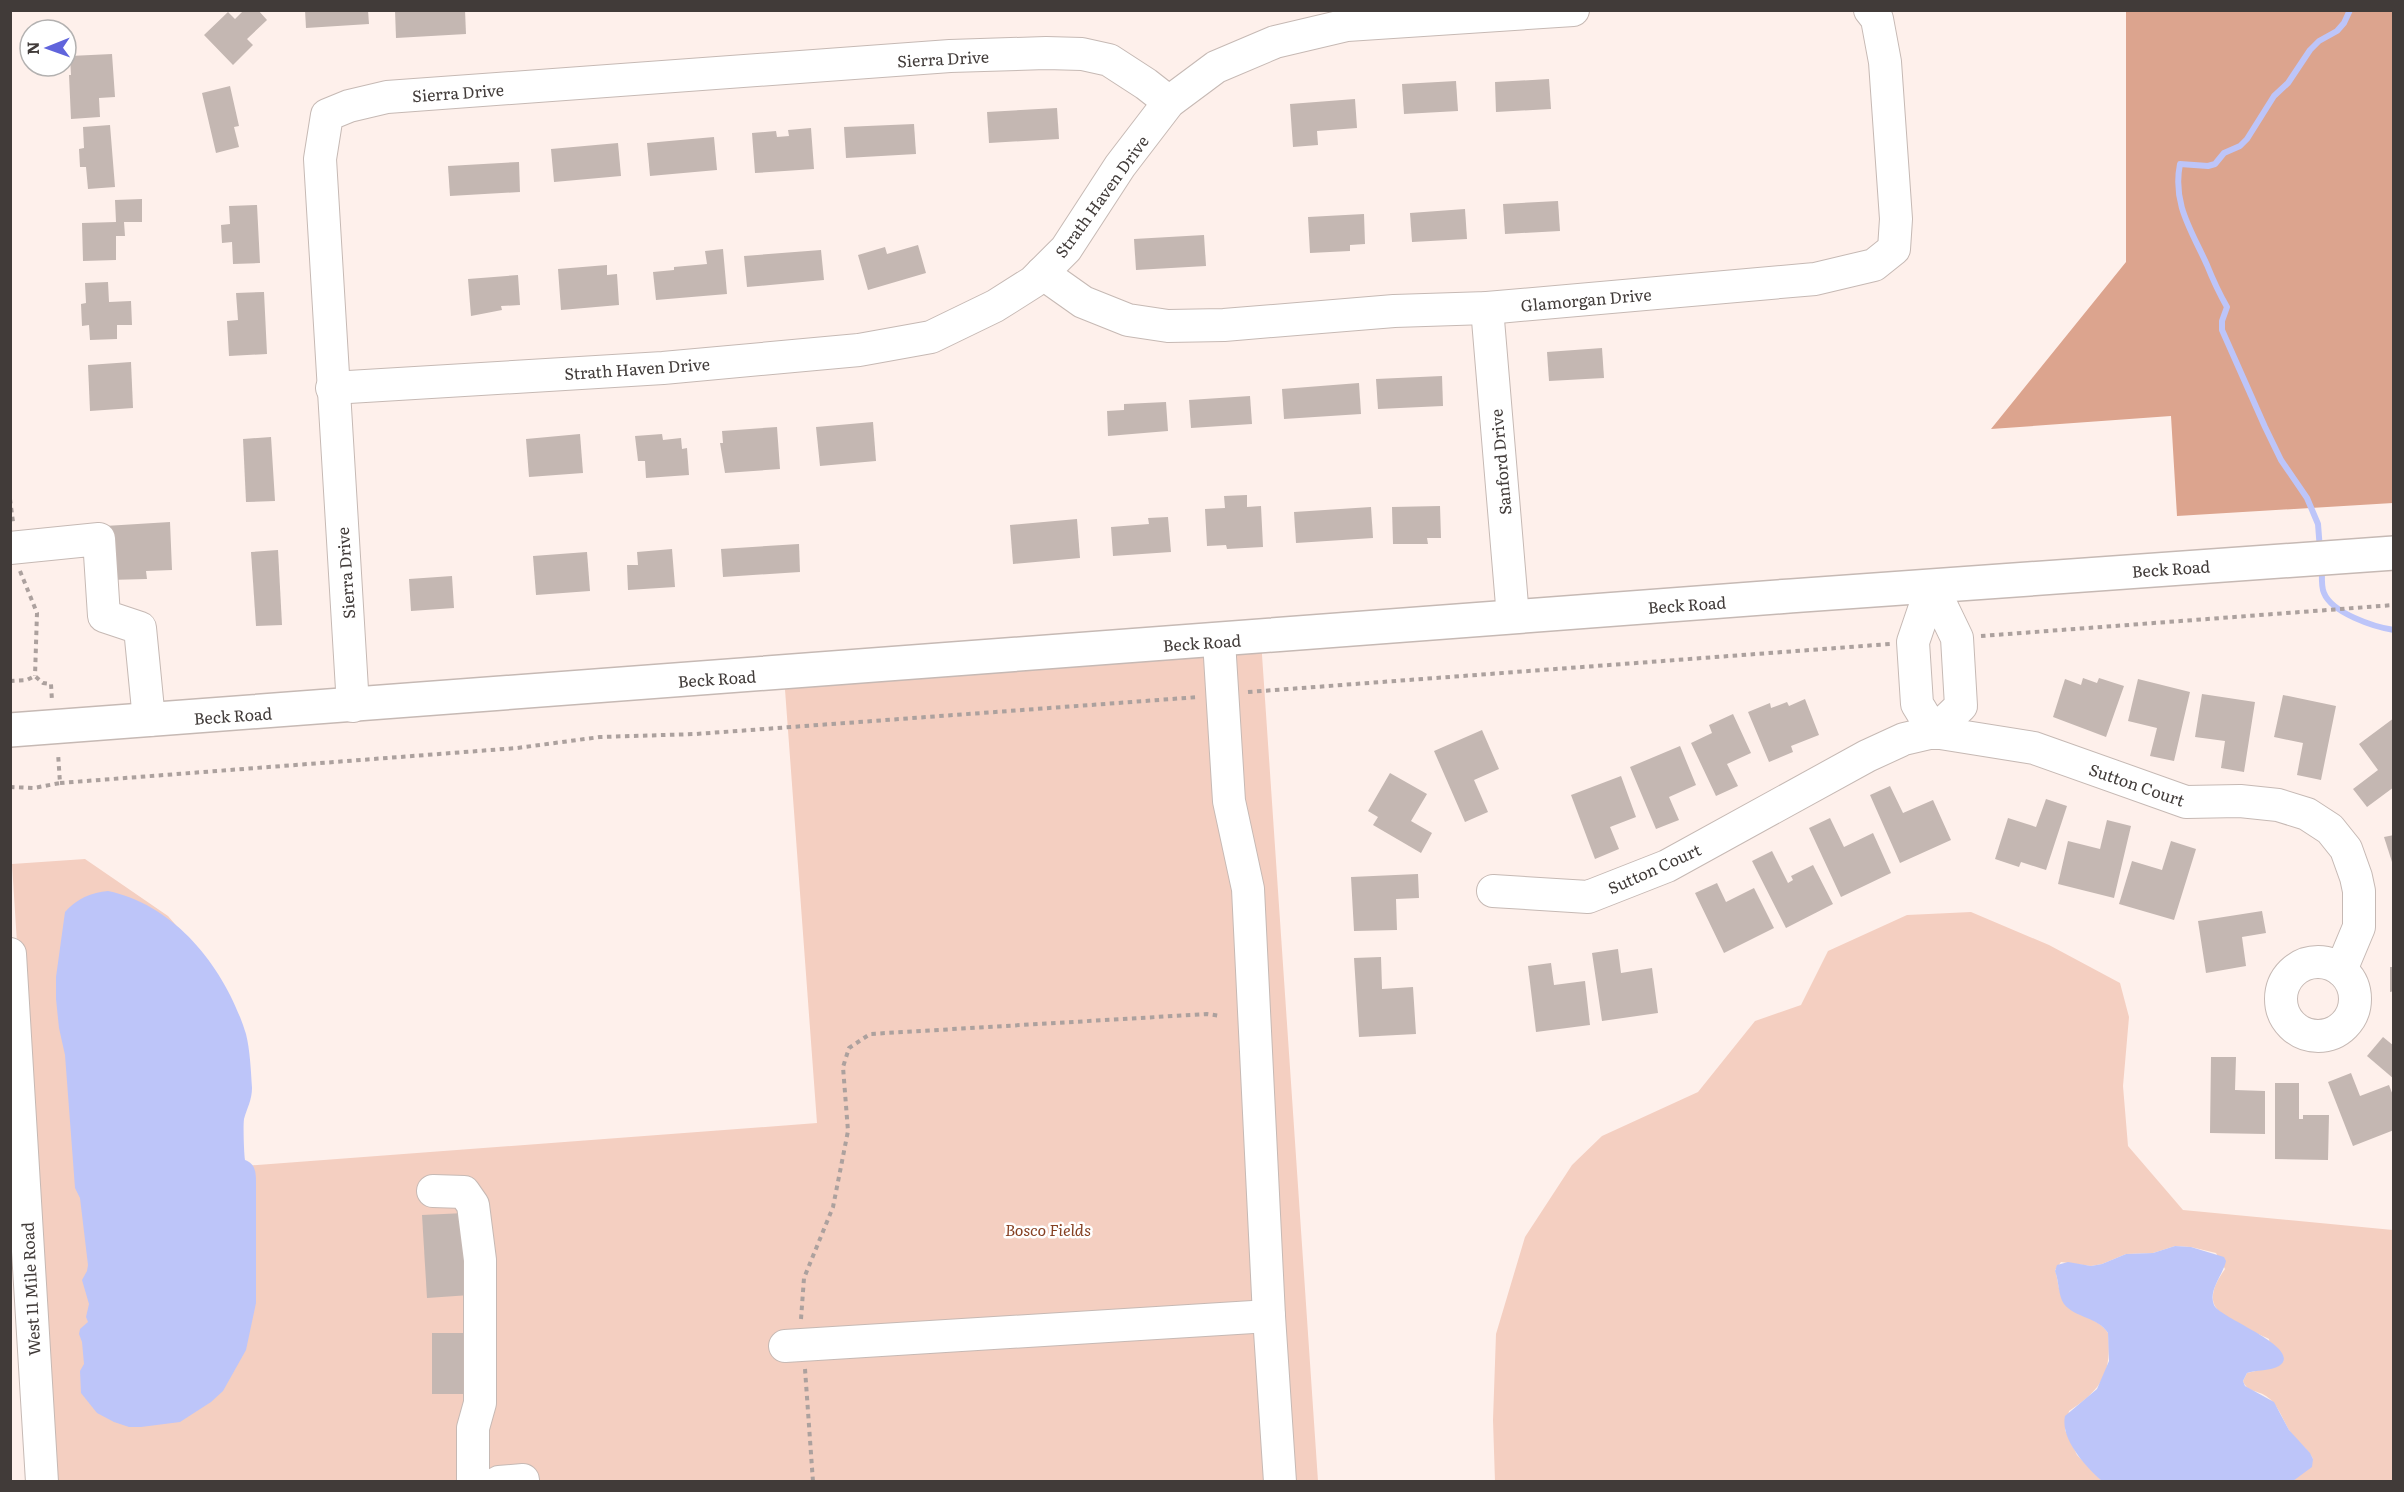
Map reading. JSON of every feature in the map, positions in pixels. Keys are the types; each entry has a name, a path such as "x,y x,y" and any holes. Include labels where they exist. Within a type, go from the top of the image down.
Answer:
{"main road":[{"name":"Beck Road","path":"10,730 2394,553"}],"street":[{"name":"Strath Haven Drive","path":"332,388 663,369 859,350 931,337 995,306 1033,282 1066,249 1120,166 1169,102 1216,67 1275,42 1347,25 1573,10"},
{"name":"Glamorgan Drive","path":"1042,273 1083,302 1128,320 1168,326 1224,325 1394,311 1487,308 1815,279 1874,265 1894,249 1896,219 1885,62 1877,19 1870,10"},
{"name":"Sierra Drive","path":"353,706 332,388 320,159 327,115 349,106 387,97 950,56 1046,53 1082,54 1109,60 1169,102"},
{"name":"Sanford Drive","path":"1487,308 1513,617"},
{"path":"13,548 99,538 104,616 140,628 149,720"},
{"path":"1932,586 1957,638 1961,706 1934,732 1917,704 1913,642 1932,586"},
{"path":"1219,641 1228,801 1248,889 1269,1316 1280,1482"},
{"name":"Sutton Court","path":"1493,891 1588,897 1667,866 1867,756 1904,739 1934,732 2034,748 2186,802 2240,801 2278,805 2307,814 2330,829 2346,849 2358,884 2359,927 2341,970"},
{"name":"West 11 Mile Road","path":"10,954 42,1482"},
{"path":"433,1191 464,1192 472,1205 479,1249 480,1403 473,1428 473,1482"},
{"path":"794,1346 1269,1316"}],"path":[{"path":"10,499 13,548 37,613 35,676"},
{"path":"1957,638 2394,605"},
{"path":"60,783 517,748 600,737 696,734 1913,642"},
{"path":"813,1482 794,1346 801,1318 804,1278 833,1207 848,1131 843,1067 849,1048 870,1034 1207,1014 1221,1016"}],"green space":[{"name":"Bosco Fields","path":"1261,640 1318,1481 51,1481 12,864 85,859 168,916 200,953 244,1166 817,1123 784,676"},
{"path":"1971,912 2049,945 2120,983 2129,1017 2123,1086 2128,1146 2183,1210 2393,1230 2393,1481 2293,1481 2313,1459 2289,1430 2274,1403 2266,1396 2247,1387 2243,1381 2247,1373 2273,1367 2269,1339 2227,1318 2215,1306 2213,1300 2216,1283 2225,1269 2216,1253 2175,1246 2153,1253 2126,1254 2091,1266 2061,1262 2055,1270 2060,1292 2068,1305 2098,1323 2108,1333 2108,1359 2102,1379 2090,1395 2069,1411 2065,1430 2077,1455 2102,1481 1495,1482 1493,1420 1496,1334 1525,1237 1572,1165 1602,1136 1698,1092 1755,1021 1801,1005 1828,951 1907,915"}],"shaded area":[{"path":"2126,11 2393,11 2393,503 2177,516 2171,416 1991,429 2126,262"}],"water":[{"path":"108,891 133,898 155,910 195,943 226,986 237,1010 246,1034 251,1075 252,1092 244,1119 244,1134 245,1160 253,1166 256,1176 256,1303 246,1350 223,1391 211,1402 180,1422 141,1427 129,1427 97,1413 81,1393 80,1371 84,1364 79,1334 80,1329 88,1322 86,1317 89,1304 82,1280 88,1265 80,1198 75,1188 65,1055 56,999 56,977 65,912 85,897"},
{"path":"2175,1246 2191,1247 2224,1257 2226,1261 2214,1288 2214,1305 2219,1311 2271,1342 2281,1351 2284,1359 2279,1366 2247,1373 2243,1381 2245,1386 2274,1402 2289,1430 2313,1459 2312,1467 2293,1481 2102,1481 2070,1443 2064,1425 2065,1416 2097,1389 2109,1361 2108,1333 2098,1324 2074,1312 2064,1304 2055,1271 2057,1265 2068,1262 2091,1266 2126,1254 2153,1253"}],"building":[{"path":"244,10 258,10 267,20 247,39 253,45 233,65 204,35 228,12 235,19"},
{"path":"305,10 368,10 369,24 306,28"},
{"path":"395,10 465,10 466,34 396,38"},
{"path":"112,54 115,97 99,98 100,117 71,119 69,78 78,78 78,56"},
{"path":"1549,79 1551,109 1496,112 1495,82"},
{"path":"1456,81 1458,111 1404,114 1402,84"},
{"path":"230,86 239,126 234,127 239,147 216,153 202,93"},
{"path":"1355,99 1357,128 1317,131 1318,145 1293,147 1290,104"},
{"path":"1057,108 1059,139 989,143 987,112"},
{"path":"914,124 916,154 846,158 844,127"},
{"path":"110,125 115,187 88,189 86,167 80,167 79,149 84,148 83,127"},
{"path":"811,128 814,169 755,173 752,133 776,131 777,137 789,136 788,130"},
{"path":"714,137 717,170 650,176 647,143"},
{"path":"618,143 621,176 554,182 551,149"},
{"path":"519,162 520,192 450,196 448,166"},
{"path":"142,199 142,222 124,222 125,236 116,236 116,260 83,261 82,223 116,222 115,200"},
{"path":"1558,201 1560,231 1505,234 1503,204"},
{"path":"257,205 260,263 233,264 232,242 222,243 221,225 230,224 229,206"},
{"path":"1465,209 1467,239 1412,242 1410,213"},
{"path":"1364,214 1365,244 1350,245 1350,251 1310,253 1308,217"},
{"path":"1204,235 1206,266 1136,270 1134,239"},
{"path":"918,245 926,273 868,290 858,255 885,247 887,254"},
{"path":"723,249 727,294 656,300 653,272 674,270 674,267 707,264 705,251"},
{"path":"821,250 824,280 747,287 744,256"},
{"path":"607,265 607,275 617,274 619,305 561,310 558,269"},
{"path":"518,275 520,305 501,306 502,310 471,316 468,279"},
{"path":"108,282 109,302 131,301 132,325 117,325 117,339 90,340 89,325 82,326 81,304 86,303 85,283"},
{"path":"264,292 267,354 229,356 227,321 238,320 236,293"},
{"path":"1602,348 1604,378 1549,381 1547,352"},
{"path":"131,362 133,408 90,411 88,365"},
{"path":"1442,376 1443,406 1378,409 1376,379"},
{"path":"1359,383 1361,414 1284,419 1282,389"},
{"path":"1250,396 1252,424 1191,428 1189,400"},
{"path":"1166,402 1168,431 1108,436 1107,411 1124,410 1124,404"},
{"path":"873,422 876,461 820,466 816,427"},
{"path":"777,427 780,469 725,473 720,443 723,443 722,431"},
{"path":"580,434 583,473 529,477 526,439"},
{"path":"662,434 663,440 681,438 682,449 687,448 689,475 646,478 645,461 638,461 635,436"},
{"path":"271,437 275,501 246,502 243,439"},
{"path":"1247,495 1247,507 1261,506 1263,547 1227,549 1226,545 1207,546 1205,509 1225,508 1224,496"},
{"path":"1440,506 1441,538 1427,538 1428,544 1393,544 1392,507"},
{"path":"1371,507 1373,538 1296,543 1294,512"},
{"path":"1168,517 1171,552 1113,556 1111,527 1149,524 1148,518"},
{"path":"1077,519 1080,558 1013,564 1010,525"},
{"path":"170,522 172,570 146,571 147,579 108,580 105,526"},
{"path":"799,544 800,572 723,577 721,549"},
{"path":"672,549 675,587 628,590 627,565 638,565 637,552"},
{"path":"278,550 282,625 256,626 251,552"},
{"path":"587,552 590,591 536,595 533,556"},
{"path":"452,576 454,608 411,611 409,579"},
{"path":"2083,678 2097,683 2099,678 2124,686 2106,737 2053,717 2065,679 2081,685"},
{"path":"2138,679 2190,692 2174,761 2150,756 2157,728 2128,721"},
{"path":"2202,694 2255,702 2244,772 2221,768 2225,741 2195,737"},
{"path":"2283,695 2336,706 2321,780 2297,775 2303,743 2274,737"},
{"path":"1805,699 1819,735 1791,746 1793,752 1769,762 1748,712 1770,703 1771,708 1787,702 1789,706"},
{"path":"1733,714 1751,753 1727,764 1738,786 1716,796 1691,743 1712,733 1709,725"},
{"path":"2394,718 2394,787 2367,807 2353,789 2378,770 2359,744"},
{"path":"1482,730 1499,769 1474,780 1488,812 1465,822 1434,751"},
{"path":"1680,746 1696,785 1669,797 1679,820 1656,829 1630,767"},
{"path":"1390,773 1427,794 1411,821 1432,833 1421,853 1373,825 1378,817 1368,811"},
{"path":"1621,776 1636,817 1610,827 1619,849 1595,859 1571,795"},
{"path":"1890,786 1903,813 1933,800 1951,840 1900,863 1870,795"},
{"path":"2046,799 2067,806 2046,870 2021,862 2019,867 1995,859 2008,818 2036,827"},
{"path":"1830,818 1844,847 1873,833 1891,873 1841,897 1809,828"},
{"path":"2107,820 2131,826 2114,898 2058,884 2068,841 2100,849"},
{"path":"2394,835 2394,861 2392,862 2384,837"},
{"path":"2171,841 2196,849 2174,920 2119,904 2132,861 2162,870"},
{"path":"1772,851 1788,883 1793,880 1791,876 1813,865 1833,904 1786,928 1752,861"},
{"path":"1418,874 1419,898 1396,899 1397,930 1354,931 1351,877"},
{"path":"1717,883 1726,902 1754,888 1774,928 1724,953 1695,893"},
{"path":"2262,911 2266,933 2242,937 2246,966 2206,973 2198,921"},
{"path":"1618,949 1621,973 1652,968 1658,1013 1602,1021 1592,953"},
{"path":"1381,957 1382,989 1413,987 1416,1034 1359,1037 1354,958"},
{"path":"1551,963 1554,985 1585,981 1590,1025 1536,1032 1528,966"},
{"path":"2390,967 2394,967 2394,991 2390,992"},
{"path":"2383,1037 2394,1046 2394,1079 2367,1056"},
{"path":"2211,1057 2236,1057 2235,1090 2265,1091 2265,1134 2210,1133"},
{"path":"2351,1073 2360,1096 2389,1085 2394,1098 2394,1130 2353,1146 2328,1082"},
{"path":"2275,1083 2299,1083 2299,1119 2303,1119 2303,1115 2329,1115 2328,1160 2275,1159"},
{"path":"465,1213 470,1295 427,1298 422,1215"},
{"path":"432,1333 463,1333 463,1394 432,1394"}],"waterway":[{"path":"2320,550 2318,524 2307,498 2281,460 2222,330 2222,321 2227,307 2185,217 2181,205 2178,178 2180,164 2208,166 2215,164 2224,153 2240,146 2247,139 2274,96 2288,83 2310,50 2319,41 2337,31 2350,10"},
{"path":"2322,569 2323,591 2336,607 2354,618 2394,630"}]}
